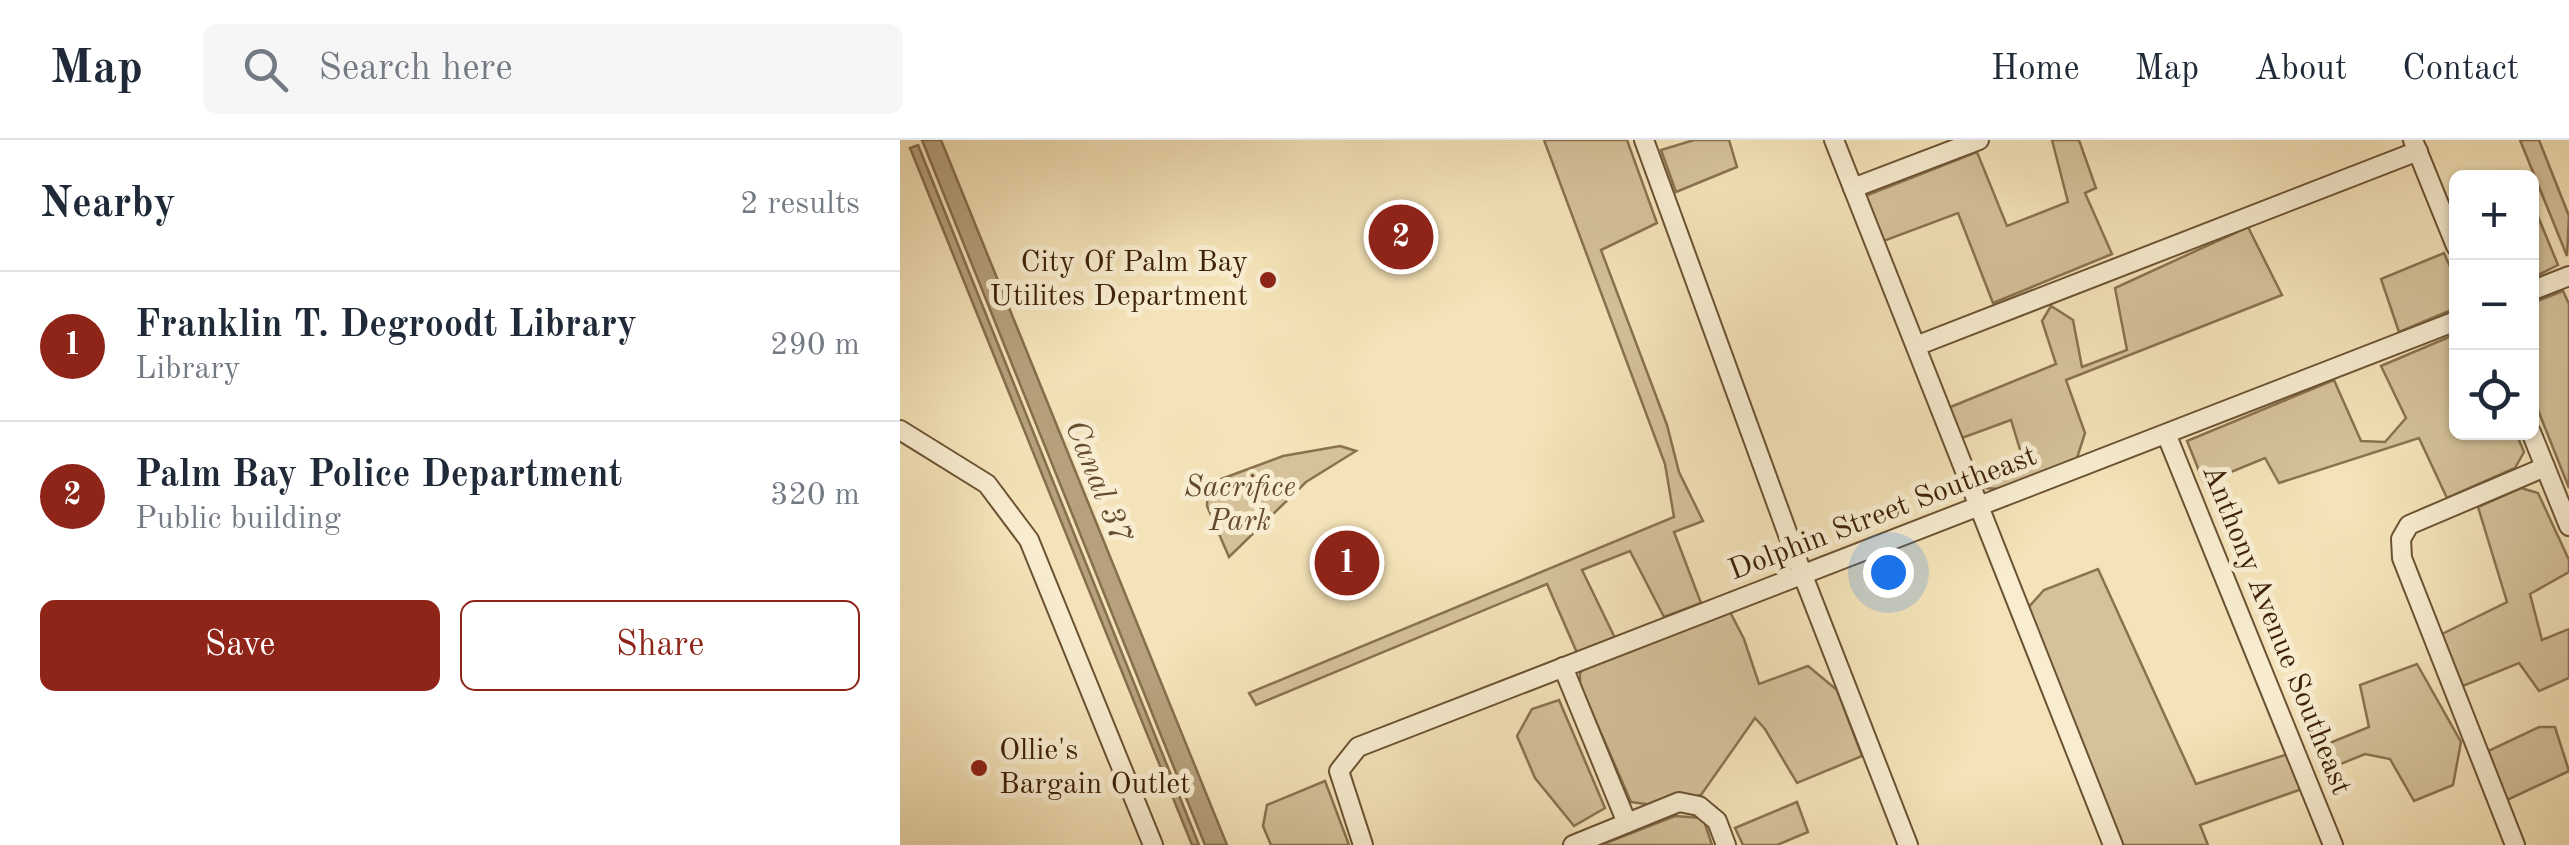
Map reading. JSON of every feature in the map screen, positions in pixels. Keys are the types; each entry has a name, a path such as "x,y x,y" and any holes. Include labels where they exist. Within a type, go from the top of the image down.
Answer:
{"street":[{"path":"1644,140 1802,573 1908,845"},
{"path":"1834,140 2112,845"},
{"path":"1853,188 1979,140"},
{"path":"1916,346 2416,146 2449,228"},
{"path":"2539,288 2569,276"},
{"name":"Dolphin Street Southeast","path":"1363,845 1339,771 1358,747 2449,324"},
{"path":"900,430 987,484 1029,540 1153,845"},
{"name":"Anthony Avenue Southeast","path":"2167,436 2334,845"},
{"path":"2535,440 2569,526"},
{"path":"2515,845 2402,558 2401,539 2409,524 2545,467"},
{"path":"1563,668 1628,823"},
{"path":"1574,845 1679,802 1699,806 1716,821 1726,845"}],"green space":[{"path":"1544,140 1627,140 1657,223 1601,250 1667,425 1679,472 1703,521 1674,532 1701,603 1664,617 1630,551 1582,570 1615,638 1578,655 1547,584 1256,705 1249,693 1674,517 1665,464"},
{"path":"1694,140 1729,140 1737,167 1676,192 1661,150"},
{"path":"2052,140 2079,140 2096,188 2085,193 2112,254 1993,303 1958,213 1881,242 1865,196 1977,152 2007,226 2068,202"},
{"path":"2520,140 2539,140 2569,216 2567,256 2539,187 2539,170 2532,170"},
{"path":"2539,219 2558,265 2539,274"},
{"path":"2248,227 2282,295 2066,380 2085,433 2077,458 2000,489 1983,488 1980,478 2024,463 2011,420 1962,438 1948,408 2056,364 2042,321 2051,306 2073,320 2082,367 2127,350 2115,288"},
{"path":"2444,253 2449,264 2449,311 2399,332 2381,279"},
{"path":"2563,291 2569,304 2569,488 2539,413 2539,300"},
{"path":"2449,337 2449,440 2519,440 2524,452 2515,468 2447,498 2419,438 2279,483 2265,458 2204,483 2187,441 2334,380 2361,441 2385,442 2406,418 2381,366"},
{"name":"Sacrifice Park","path":"1340,446 1356,451 1306,482 1229,557 1207,506 1208,484 1283,456"},
{"path":"2521,488 2538,493 2569,560 2569,572 2530,594 2542,640 2569,629 2569,678 2539,691 2519,663 2463,686 2440,635 2507,602 2478,507"},
{"path":"2098,569 2196,784 2288,754 2302,789 2200,825 2208,845 2121,845 2026,610 2044,590"},
{"path":"1728,608 1744,639 1759,684 1808,666 1837,690 1862,756 1797,783 1755,718 1701,795 1653,805 1631,802 1580,685 1580,673 1588,664"},
{"path":"2417,664 2461,742 2453,785 2414,801 2390,759 2365,754 2321,772 2315,749 2369,727 2360,685"},
{"path":"1559,700 1605,808 1574,826 1535,778 1517,736 1532,709"},
{"path":"2539,727 2555,727 2569,771 2507,800 2486,752"},
{"path":"1325,781 1349,845 1271,845 1263,826 1267,805"},
{"path":"1797,802 1808,832 1777,845 1743,845 1735,828"},
{"path":"1675,816 1703,818 1712,845 1601,845"}],"shaded area":[{"path":"922,140 941,140 1227,845 1205,845"},
{"path":"918,145 1199,845 1192,845 910,148"}],"place":[{"name":"Palm Bay Police Department","path":"1401,237"},
{"name":"City Of Palm Bay Utilites Department","path":"1268,280"},
{"name":"Franklin T. Degroodt Library","path":"1347,563"},
{"name":"Ollie's Bargain Outlet","path":"979,768"}],"water label":[{"name":"Canal 37","path":"1097,482"}]}
